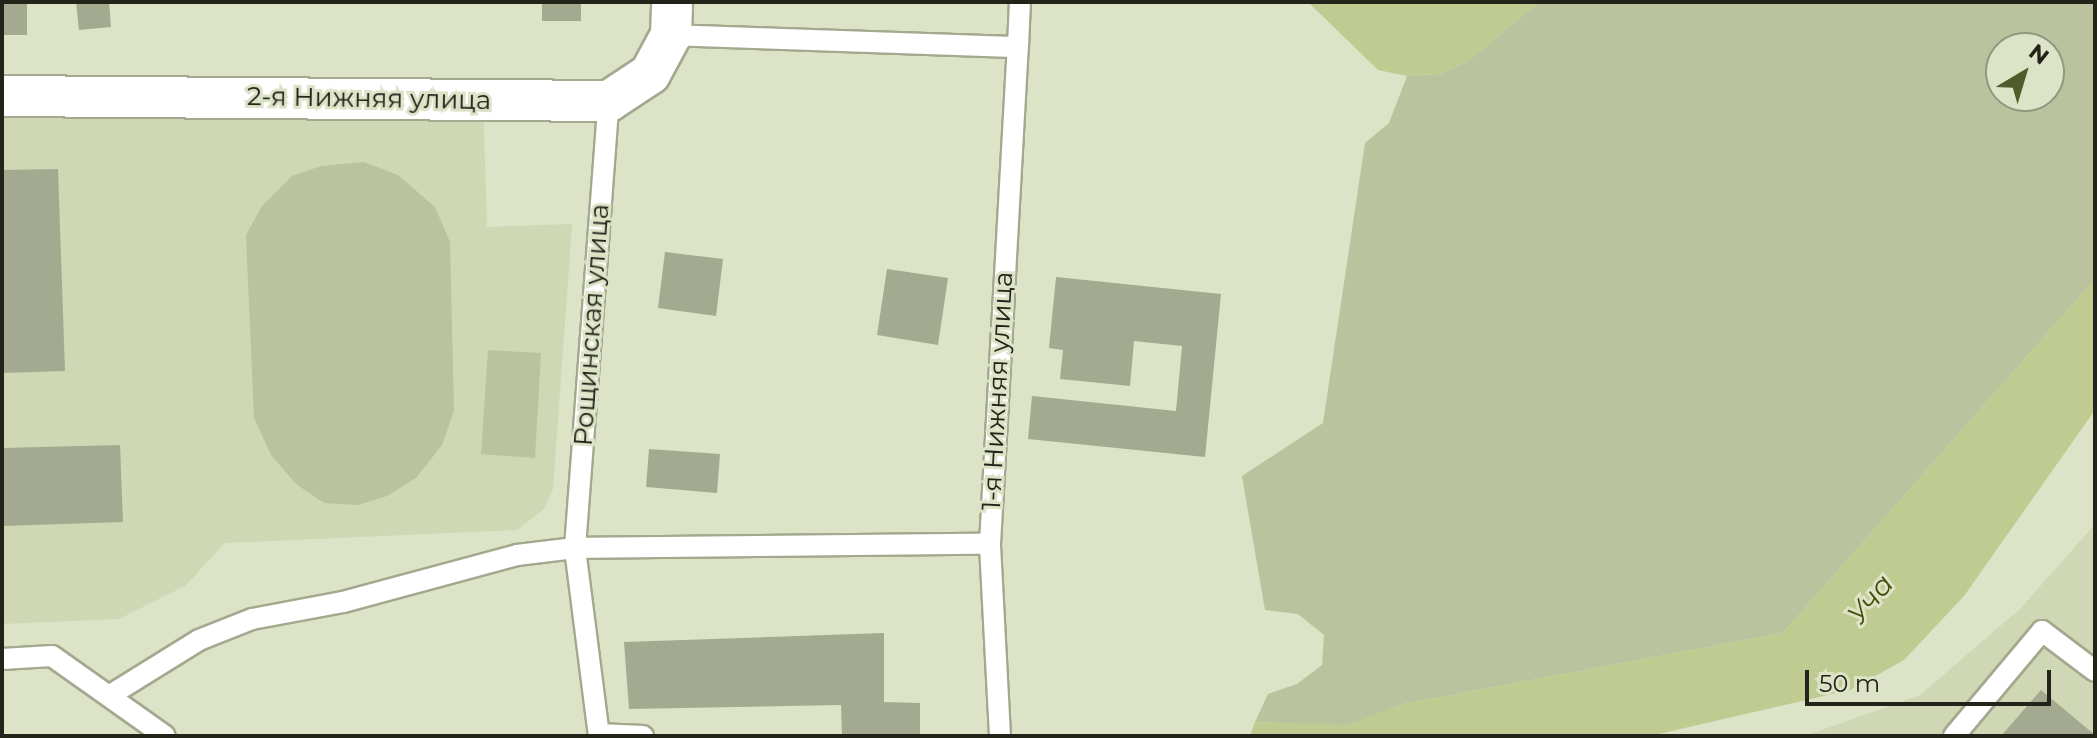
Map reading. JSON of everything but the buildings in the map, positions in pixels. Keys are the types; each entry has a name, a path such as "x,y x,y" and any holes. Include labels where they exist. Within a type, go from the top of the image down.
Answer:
{"street":[{"path":"609,101 650,74 672,19"},
{"name":"2-я Нижняя улица","path":"2,96 609,101"}],"lane":[{"name":"1-я Нижняя улица","path":"1000,736 990,544 1020,2"},
{"path":"672,19 1018,47"},
{"name":"Рощинская улица","path":"599,735 575,548 609,101"},
{"path":"112,694 199,640 252,619 343,602 517,555 575,548 990,544"},
{"path":"1954,736 2042,631 2095,671"},
{"path":"2,659 52,656 112,694 165,736"},
{"path":"599,735 643,736"}],"shaded area":[{"path":"1539,2 2095,2 2095,279 1783,633 1403,704 1347,726 1255,722 1268,694 1297,684 1322,665 1324,635 1298,614 1265,610 1242,476 1323,423 1365,143 1389,123 1407,76 1440,74 1467,62"},
{"path":"483,99 487,227 572,224 553,489 544,509 517,530 225,543 185,586 119,619 2,624 2,109"},
{"path":"364,162 398,175 435,207 450,242 454,411 442,445 416,478 387,496 358,505 324,503 296,484 271,455 254,418 246,235 262,206 292,176 321,166"},
{"path":"488,350 541,353 535,458 481,454"},
{"path":"2095,524 2095,736 1805,736 1920,695 2020,609"}],"water":[{"path":"1308,2 1539,2 1467,62 1440,74 1407,76 1378,70"},
{"name":"Уча","path":"2095,279 2095,410 1964,596 1904,660 1850,690 1650,736 1250,736 1255,722 1347,725 1403,704 1783,633"}]}
